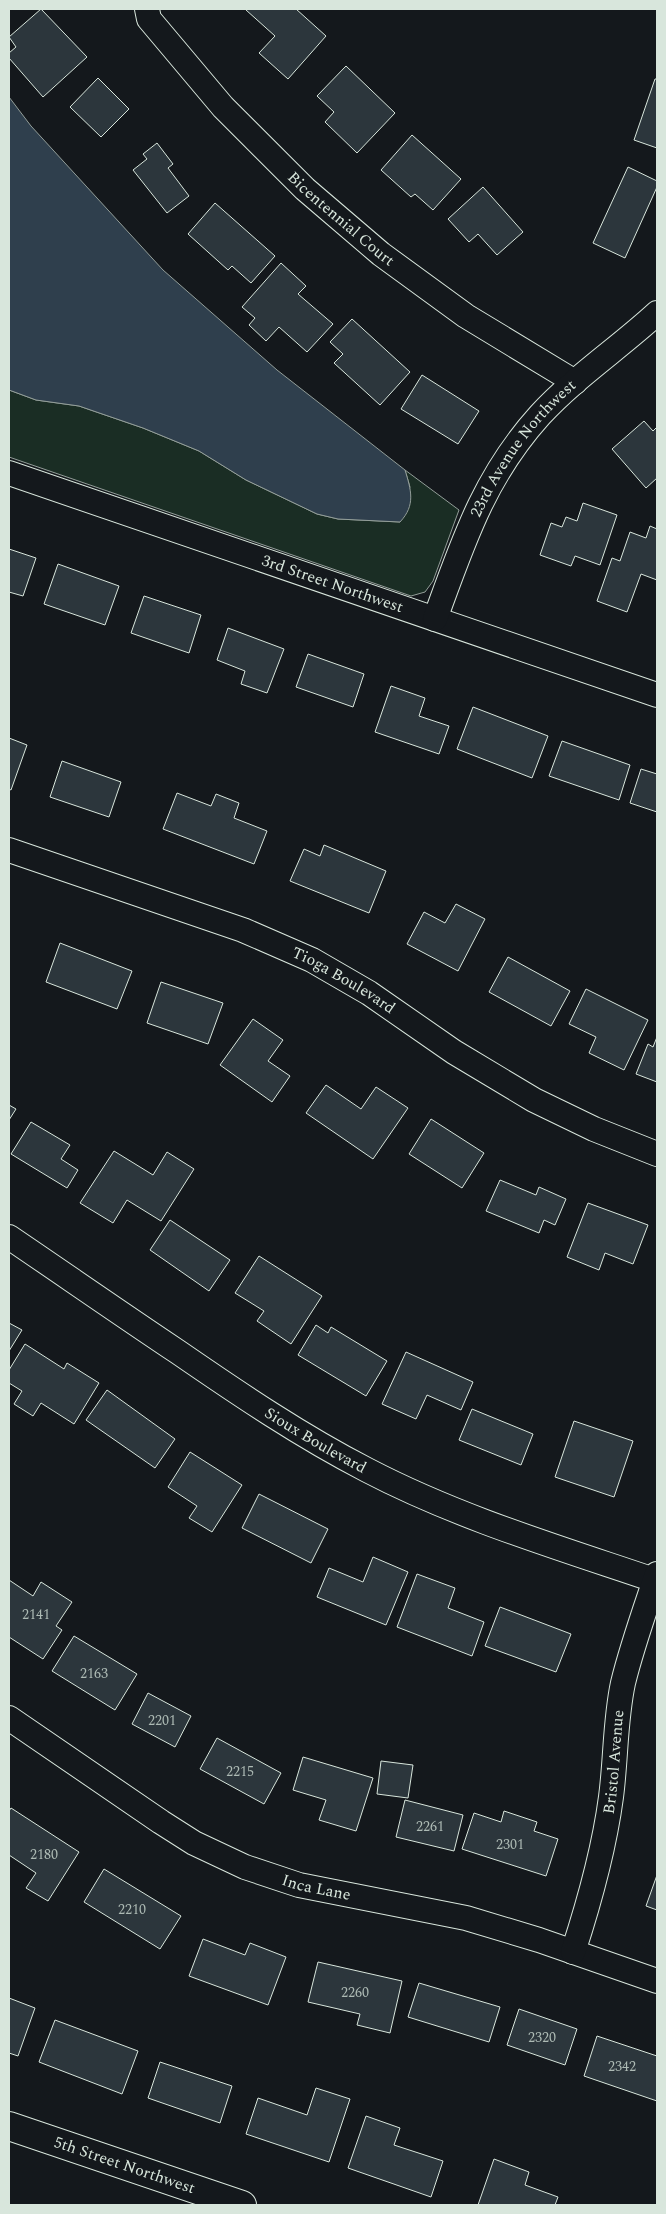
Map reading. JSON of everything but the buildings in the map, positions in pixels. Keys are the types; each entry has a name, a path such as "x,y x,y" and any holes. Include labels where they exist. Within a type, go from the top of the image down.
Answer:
{"street":[{"name":"Bicentennial Court","path":"147,9 149,19 223,107 306,189 381,254 466,316 576,382"},
{"name":"23rd Avenue Northwest","path":"435,619 463,541 485,491 516,444 541,415 576,382 628,340 657,313"},
{"name":"3rd Street Northwest","path":"9,473 657,695"},
{"name":"Tioga Boulevard","path":"9,850 243,930 312,960 369,994 454,1052 534,1100 594,1130 657,1154"},
{"name":"Sioux Boulevard","path":"9,1237 243,1397 293,1429 368,1471 446,1506 517,1533 656,1578"},
{"name":"Bristol Avenue","path":"573,1952 602,1856 612,1795 615,1736 623,1684 656,1578"},
{"name":"Inca Lane","path":"9,1718 169,1827 194,1842 245,1867 299,1886 466,1918 657,1981"},
{"name":"5th Street Northwest","path":"9,2126 213,2201 242,2205"}],"green space":[{"path":"9,390 36,400 79,406 143,428 199,451 246,480 317,514 338,519 400,522 410,487 405,470 459,510 433,581 425,592 411,596 9,457"}],"water":[{"path":"9,97 31,126 163,270 277,370 405,470 411,497 408,510 400,522 338,519 317,514 246,480 199,451 143,428 79,406 36,400 9,390"}]}
